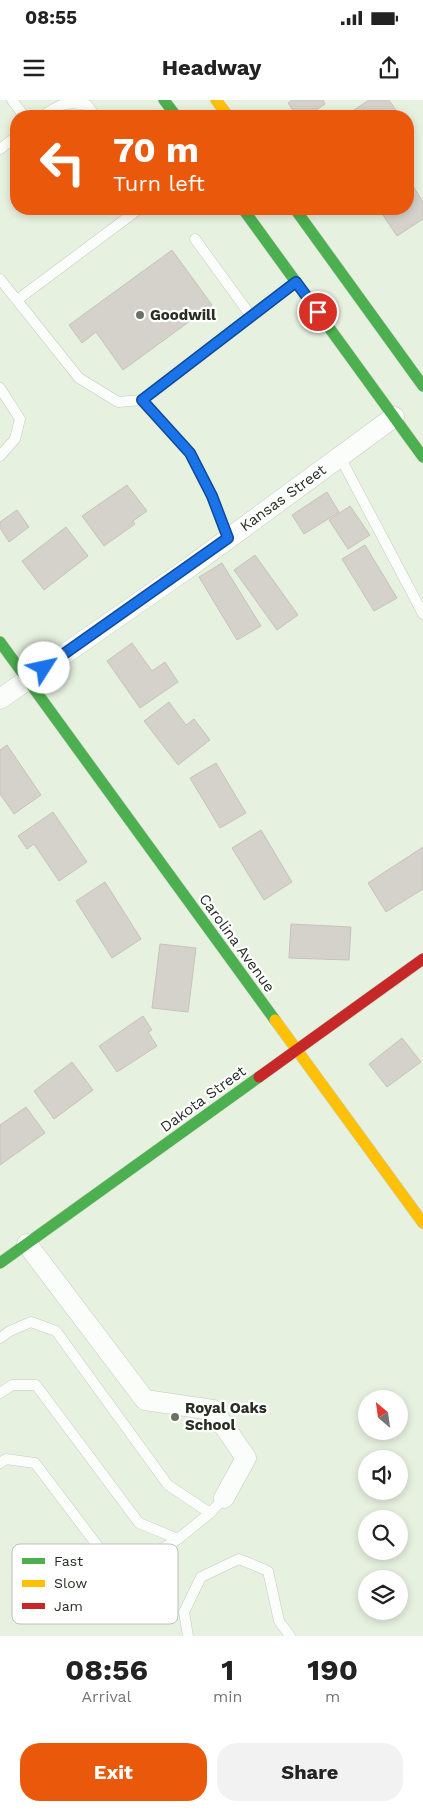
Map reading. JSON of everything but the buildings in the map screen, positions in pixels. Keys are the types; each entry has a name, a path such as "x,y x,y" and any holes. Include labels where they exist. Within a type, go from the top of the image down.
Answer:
{"street":[{"path":"247,215 423,457"},
{"path":"299,215 423,386"},
{"name":"Kansas Street","path":"0,699 228,538 394,417"},
{"name":"Carolina Avenue","path":"0,642 423,1223"},
{"name":"Dakota Street","path":"0,1263 423,959"},
{"path":"27,1244 145,1400 212,1410 246,1458 224,1498"}],"lane":[{"path":"51,110 72,102 87,105 91,110"},
{"path":"17,300 131,215"},
{"path":"195,239 251,316"},
{"path":"0,279 79,378 118,402 142,400 296,282"},
{"path":"0,388 20,419 16,439 0,456"},
{"path":"142,400 190,453 212,496 228,538"},
{"path":"340,457 423,614"},
{"path":"0,1338 10,1331 31,1322 56,1331 168,1485 210,1513"},
{"path":"0,1393 12,1385 36,1385 139,1522 178,1539"},
{"path":"0,1463 6,1459 35,1463 96,1544"},
{"path":"170,1544 210,1513 224,1498"},
{"path":"188,1636 184,1612 200,1577 239,1559 268,1571 280,1621 290,1636"}],"traffic: fast":[{"path":"164,100 172,110"},
{"path":"247,215 423,457"},
{"path":"299,215 423,386"},
{"path":"0,642 275,1020"},
{"path":"0,1263 259,1077"}],"traffic: slow":[{"path":"216,100 224,110"},
{"path":"275,1020 423,1223"}],"traffic: jam":[{"path":"259,1077 423,959"}],"place":[{"name":"Goodwill","path":"140,315"},
{"name":"Royal Oaks School","path":"175,1417"}],"route":[{"path":"44,668 228,538 212,496 190,453 142,400 296,282 318,312"}]}
